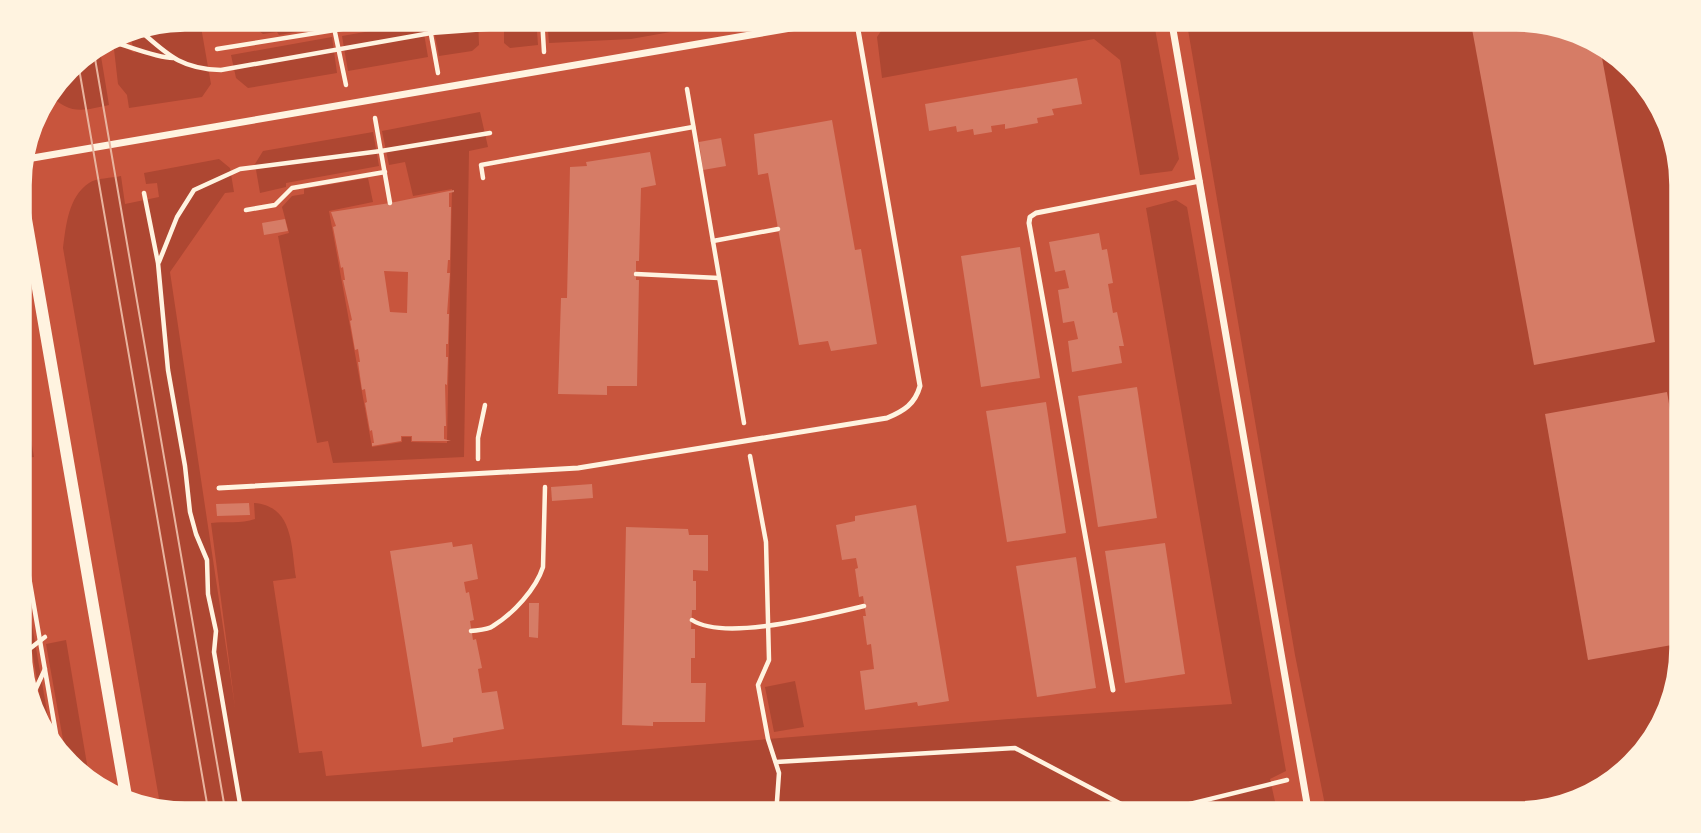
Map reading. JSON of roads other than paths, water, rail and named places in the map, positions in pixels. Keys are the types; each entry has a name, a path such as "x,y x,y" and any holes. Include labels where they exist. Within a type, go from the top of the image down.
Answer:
{"street":[{"path":"32,158 779,30"},
{"path":"1173,30 1307,803"},
{"path":"30,242 125,791"}],"lane":[{"path":"219,488 578,468 887,418 903,412 916,399 920,386 858,30"},
{"path":"1113,690 1028,223 1030,217 1036,213 1200,181"}],"tram line":[{"path":"95,59 224,803"},
{"path":"79,71 207,803"}]}
